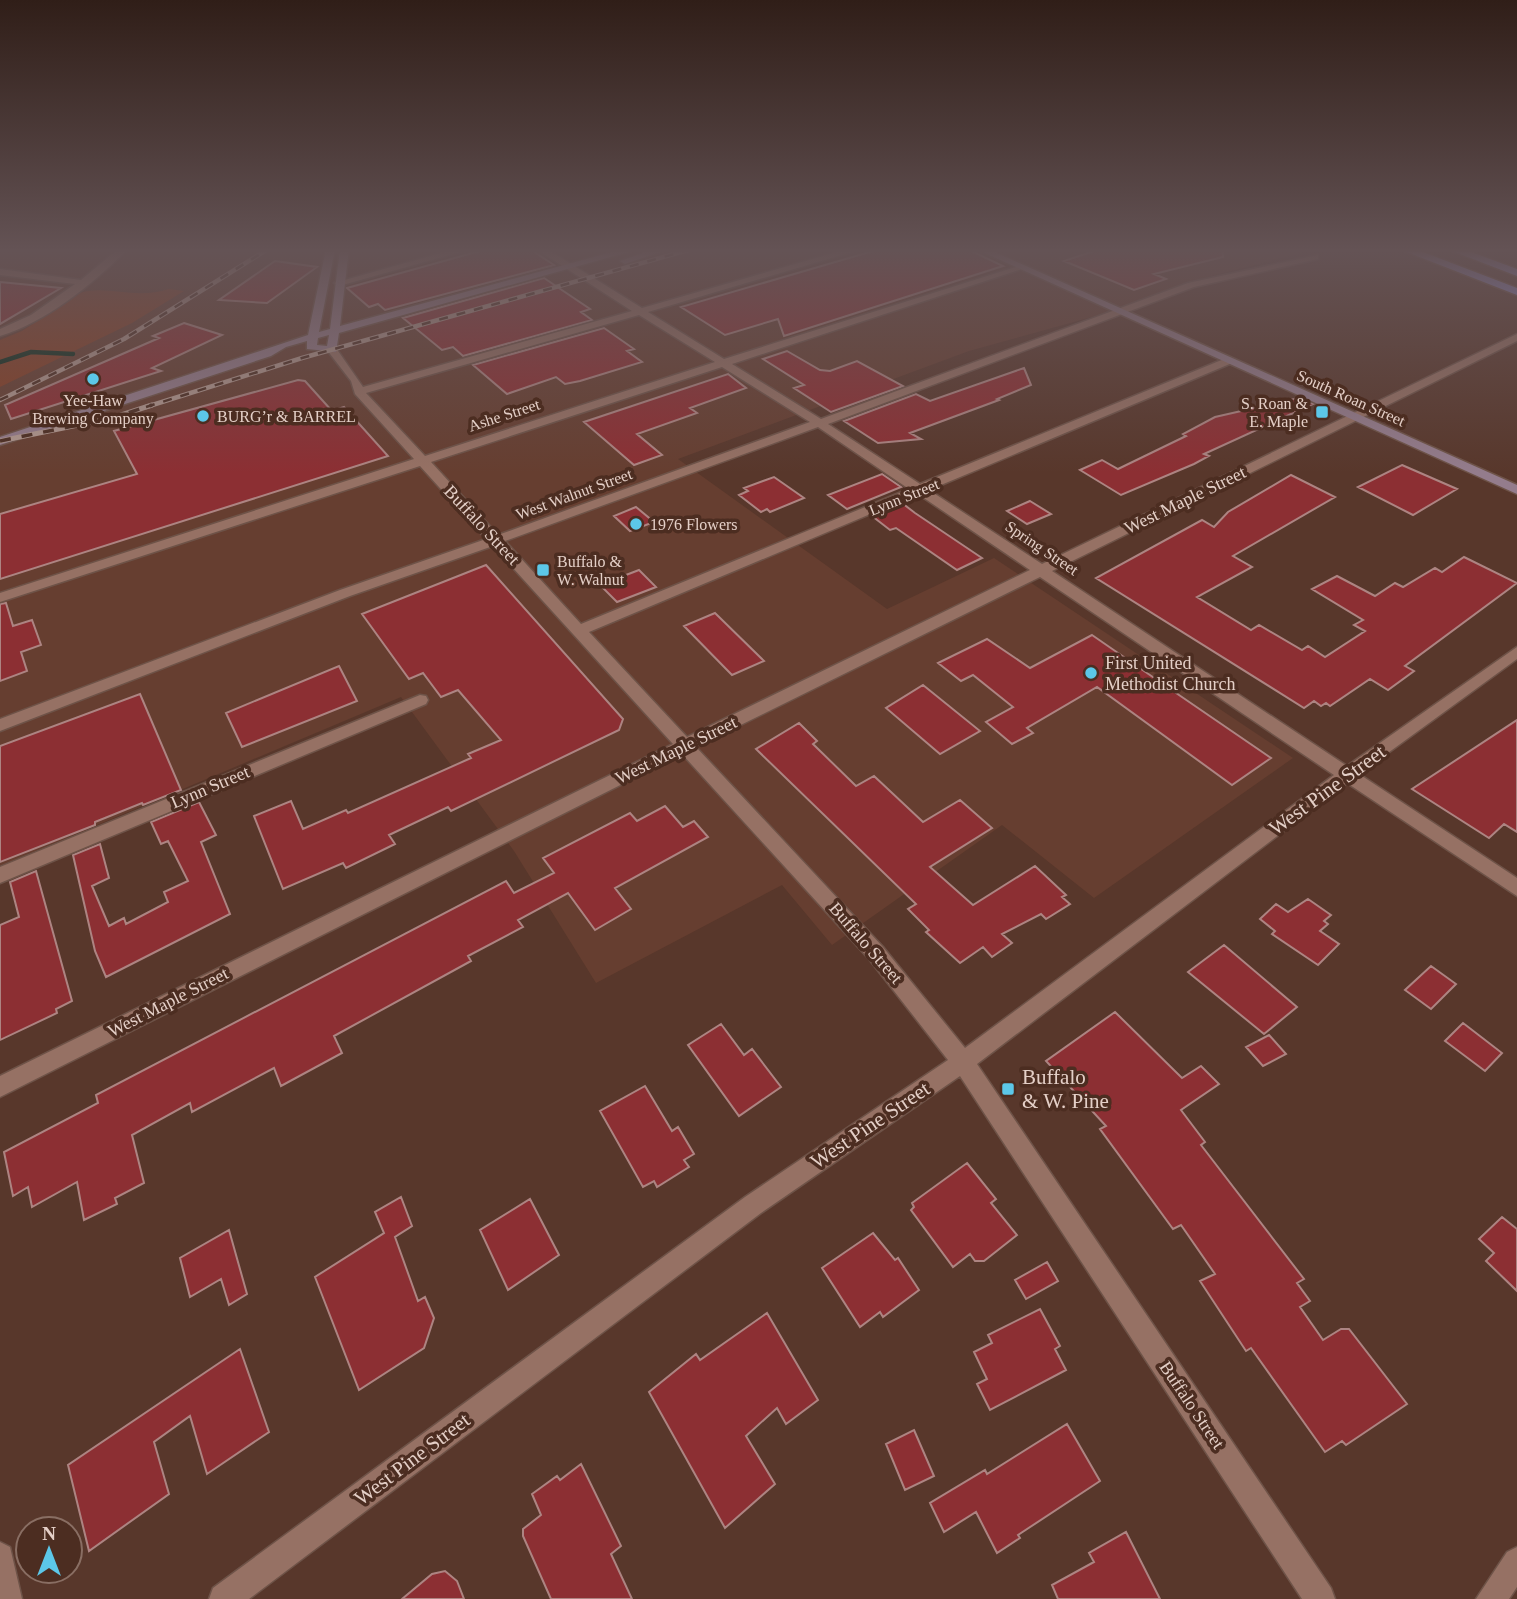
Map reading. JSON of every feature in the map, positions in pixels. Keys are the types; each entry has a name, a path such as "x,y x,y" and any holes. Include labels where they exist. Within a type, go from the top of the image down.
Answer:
{"main road":[{"path":"311,342 315,324"},
{"path":"334,340 335,324"},
{"path":"311,342 334,340 369,324"},
{"path":"0,441 267,354 290,353 311,342 334,340 390,324"},
{"name":"South Roan Street","path":"1146,324 1517,490"}],"street":[{"path":"0,333 22,324"},
{"path":"359,392 598,324"},
{"name":"Spring Street","path":"662,324 1043,570 1517,888"},
{"name":"Ashe Street","path":"0,598 846,324"},
{"name":"West Walnut Street","path":"0,726 345,593 1088,324"},
{"name":"West Maple Street","path":"0,1087 685,744 1517,337"},
{"name":"Buffalo Street","path":"334,340 359,392 876,953 963,1062 1321,1599"},
{"name":"Lynn Street","path":"579,630 1228,361"},
{"name":"West Pine Street","path":"224,1599 753,1205 963,1062 1346,775 1517,652"},
{"name":"Lynn Street","path":"0,875 420,700"},
{"path":"0,1557 7,1599"},
{"path":"1491,1599 1517,1562"}],"shaded area":[{"path":"0,324 1068,324 969,351 678,459 887,609 994,558 1293,758 1094,898 1002,825 832,945 782,885 596,983 514,851 401,697 0,866"},
{"path":"34,324 131,324 0,387 0,340"}],"building":[{"path":"183,324 222,335 152,368 161,371 11,419 5,405 159,338 153,336"},
{"path":"410,324 579,324 463,356 453,347 442,350"},
{"path":"707,324 763,324 725,335"},
{"path":"780,324 823,324 784,336"},
{"path":"604,328 634,349 627,351 642,362 565,384 556,377 507,394 473,365"},
{"path":"787,351 820,370 830,371 857,361 903,386 831,412 794,388 804,385 763,359"},
{"path":"1024,368 1031,385 997,399 999,400 910,433 921,439 878,443 844,421 916,394 930,401"},
{"path":"728,374 746,388 690,408 697,413 637,434 662,455 634,465 584,422"},
{"path":"298,380 305,381 332,411 344,407 388,456 0,579 0,514 137,474 114,431"},
{"path":"1298,398 1313,404 1204,454 1209,456 1194,464 1121,495 1080,470 1102,460 1118,469 1186,436 1183,434 1215,417"},
{"path":"1402,465 1457,489 1413,515 1358,487"},
{"path":"882,474 901,487 847,509 828,495"},
{"path":"1291,475 1335,497 1233,556 1252,567 1197,597 1251,630 1259,625 1302,650 1308,646 1325,657 1365,631 1354,625 1363,620 1312,589 1337,576 1375,596 1395,583 1403,587 1435,568 1442,572 1464,557 1517,583 1405,666 1414,671 1388,690 1370,679 1330,706 1326,703 1321,706 1314,701 1304,708 1096,578 1202,520 1214,527 1228,512"},
{"path":"774,477 804,498 770,512 767,509 761,512 739,495 748,491 744,488"},
{"path":"1030,501 1051,514 1027,524 1007,511"},
{"path":"902,503 982,558 957,570 896,528 890,530 872,516"},
{"name":"1976 Flowers","path":"636,507 654,522 630,531 614,516"},
{"path":"486,565 623,719 619,730 451,811 448,807 389,835 395,844 346,868 343,863 283,889 254,816 291,801 303,829 346,810 348,813 471,758 468,754 501,740 458,690 441,697 423,673 409,679 362,614"},
{"path":"639,570 656,587 617,602 600,585"},
{"path":"6,603 13,626 32,620 41,645 21,652 27,671 0,681 0,604"},
{"path":"715,613 764,661 732,675 684,626"},
{"path":"1092,635 1271,758 1232,785 1097,687 1027,728 1033,733 1012,744 986,722 1013,707 973,675 961,681 938,663 987,639 1030,668"},
{"path":"339,666 357,701 242,747 226,713"},
{"path":"923,685 980,731 940,754 886,708"},
{"path":"140,694 181,790 143,805 142,803 95,822 95,825 0,862 0,746"},
{"path":"1517,720 1517,832 1504,824 1489,838 1412,789"},
{"path":"799,723 817,741 813,744 856,786 874,776 923,822 960,800 992,828 930,867 973,905 1035,866 1066,895 1062,897 1070,904 1046,919 1041,914 1002,934 1012,943 992,957 983,947 960,963 926,932 929,930 908,909 916,904 756,749"},
{"path":"199,802 216,835 201,842 230,914 106,977 95,951 73,855 100,844 109,878 92,886 109,926 124,918 126,924 168,902 164,892 188,881 168,841 161,844 151,822"},
{"path":"665,806 683,827 694,821 708,837 615,888 631,909 595,930 568,893 518,920 523,927 468,956 471,961 334,1036 342,1053 281,1086 274,1068 192,1112 190,1103 132,1135 144,1183 115,1198 117,1204 84,1220 77,1182 32,1207 28,1187 13,1196 4,1152 98,1103 96,1095 506,881 514,893 554,873 543,858 630,813 637,821"},
{"path":"36,871 72,1001 56,1009 57,1013 0,1040 0,925 19,917 10,882"},
{"path":"1308,899 1331,915 1324,921 1328,924 1320,931 1339,944 1318,965 1272,934 1275,931 1260,919 1276,904 1288,912"},
{"path":"1224,945 1297,1007 1264,1034 1188,972"},
{"path":"1431,966 1456,984 1431,1009 1405,990"},
{"path":"1115,1012 1182,1078 1201,1066 1219,1084 1181,1110 1205,1142 1201,1145 1304,1279 1297,1283 1310,1301 1300,1307 1323,1340 1341,1329 1349,1329 1407,1404 1346,1445 1342,1441 1325,1452 1251,1348 1246,1351 1200,1281 1215,1274 1181,1225 1173,1229 1100,1129 1106,1126 1046,1061"},
{"path":"1463,1023 1502,1053 1485,1071 1445,1041"},
{"path":"721,1024 744,1055 752,1049 781,1087 739,1116 688,1045"},
{"path":"1269,1035 1286,1054 1263,1066 1246,1047"},
{"path":"645,1086 672,1131 678,1127 694,1154 684,1160 689,1167 657,1187 654,1181 643,1187 600,1111"},
{"path":"967,1163 996,1199 991,1203 1017,1235 984,1261 975,1261 970,1254 953,1267 911,1210 914,1207 912,1203"},
{"path":"401,1197 412,1226 395,1237 418,1301 425,1297 434,1318 424,1348 359,1390 315,1277 384,1233 375,1212"},
{"path":"530,1199 559,1255 508,1290 480,1230"},
{"path":"1502,1217 1517,1229 1517,1291 1486,1261 1494,1253 1479,1239"},
{"path":"229,1230 247,1294 229,1305 221,1279 190,1297 180,1258"},
{"path":"873,1233 895,1260 898,1258 919,1290 883,1317 880,1312 860,1327 822,1268"},
{"path":"1047,1262 1058,1281 1026,1299 1015,1280"},
{"path":"1040,1309 1060,1346 1055,1349 1066,1370 990,1410 977,1384 987,1379 974,1352 992,1343 988,1335"},
{"path":"767,1313 818,1400 786,1424 777,1408 746,1436 775,1484 725,1528 649,1392 696,1354 700,1360"},
{"path":"240,1349 269,1432 207,1474 190,1416 154,1442 169,1494 89,1551 84,1531 84,1515 80,1515 68,1465"},
{"path":"1067,1424 1100,1481 1018,1535 1020,1538 997,1553 976,1512 944,1532 930,1503 985,1470 987,1474"},
{"path":"914,1430 934,1476 905,1490 886,1444"},
{"path":"581,1464 621,1546 611,1554 632,1599 551,1599 523,1536 523,1529 541,1515 532,1494 557,1476 560,1480"},
{"path":"1126,1532 1160,1599 1058,1599 1052,1585 1094,1562 1089,1553"},
{"path":"445,1571 457,1581 464,1599 402,1599 432,1574"}],"waterway":[{"path":"0,362 31,352 73,354"}],"railway":[{"path":"0,400 124,339 149,324"},
{"path":"146,407 302,358 425,324"},
{"path":"0,441 112,418 152,405"}],"place":[{"name":"Yee-Haw Brewing Company","path":"93,379"},
{"name":"S. Roan & E. Maple","path":"1322,412"},
{"name":"BURG’r & BARREL","path":"203,416"},
{"name":"1976 Flowers","path":"636,524"},
{"name":"Buffalo & W. Walnut","path":"543,570"},
{"name":"First United Methodist Church","path":"1091,673"},
{"name":"Buffalo & W. Pine","path":"1008,1089"}]}
